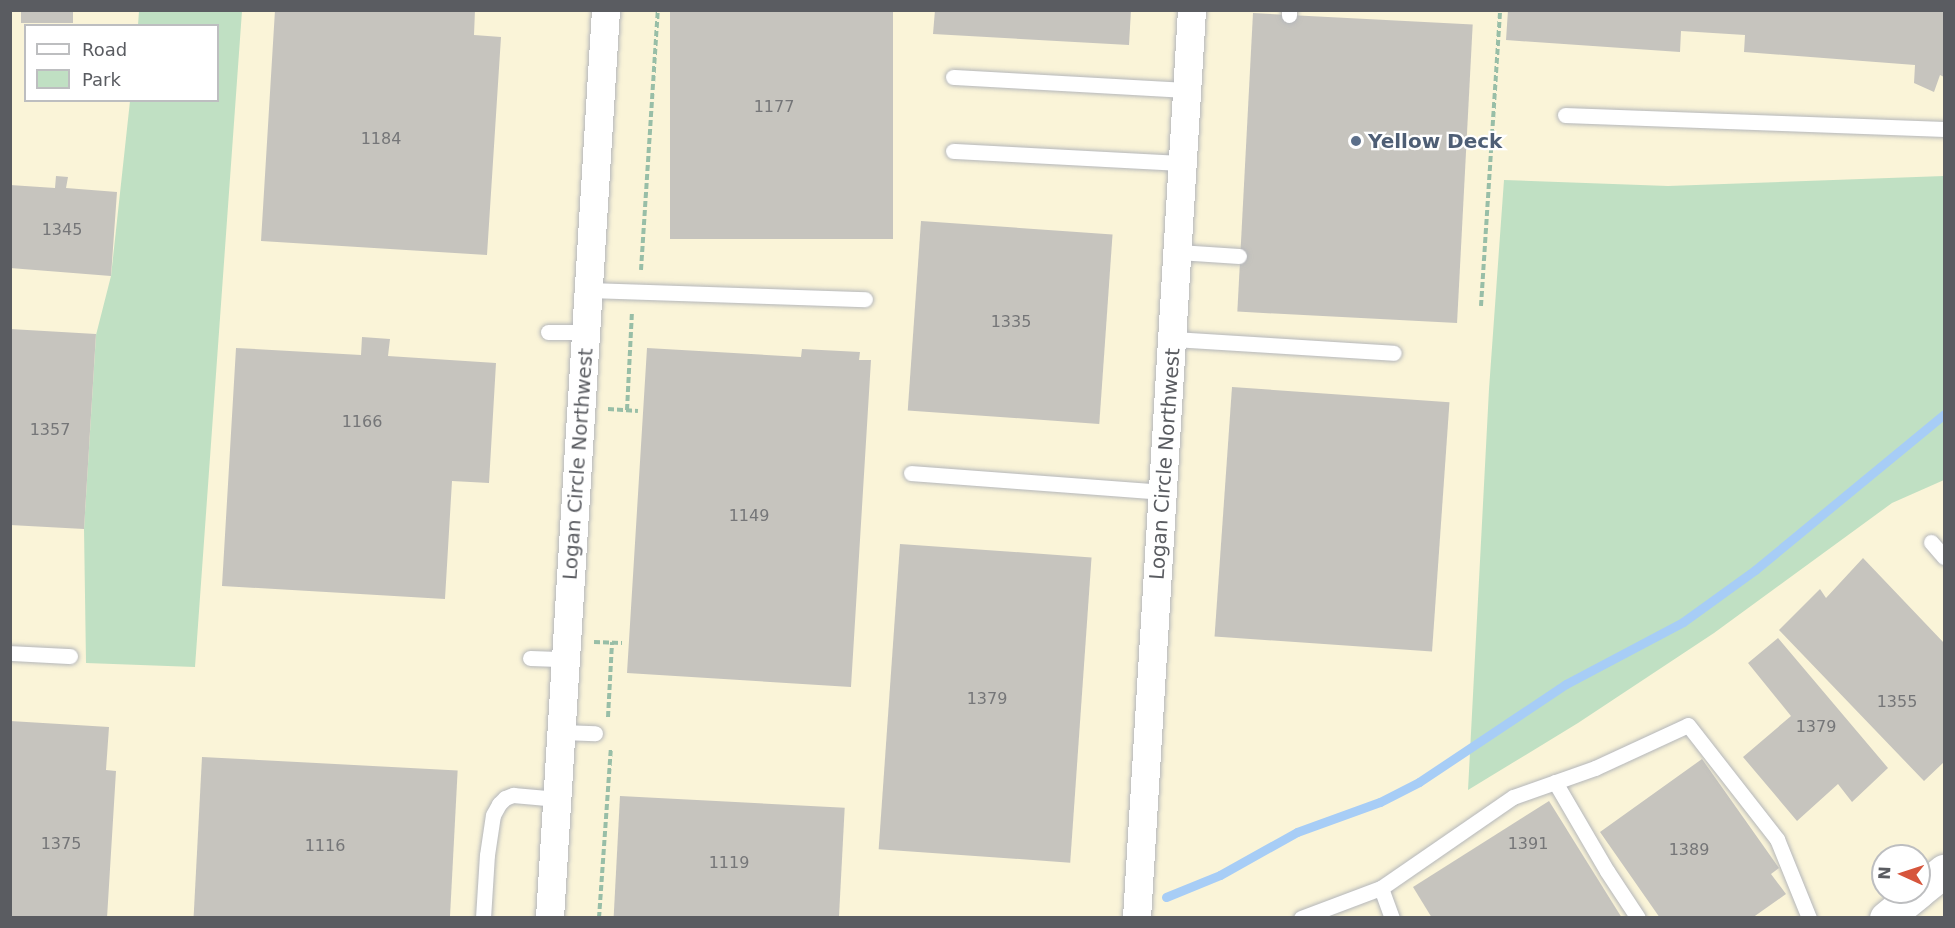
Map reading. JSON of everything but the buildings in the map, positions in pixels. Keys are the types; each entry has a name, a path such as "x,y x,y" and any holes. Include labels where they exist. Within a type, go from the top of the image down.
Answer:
{"street":[{"name":"Logan Circle Northwest","path":"550,918 562,732 577,650 586,332 606,10"},
{"name":"Logan Circle Northwest","path":"1137,918 1192,10"},
{"path":"1931,882 1944,872"},
{"path":"1887,917 1904,904"}],"lane":[{"path":"953,77 1188,90"},
{"path":"1565,115 1944,129"},
{"path":"953,151 1183,163"},
{"path":"1178,252 1239,256"},
{"path":"589,290 865,299"},
{"path":"548,332 586,332"},
{"path":"1173,339 1394,353"},
{"path":"911,473 1163,492"},
{"path":"1931,542 1944,557"},
{"path":"530,658 577,650"},
{"path":"10,653 70,656"},
{"path":"1301,918 1381,888 1513,797 1596,768 1688,725 1777,839 1809,918"},
{"path":"562,732 595,733"},
{"path":"1554,782 1638,918"},
{"path":"483,918 487,855 493,815 499,804 505,798 513,795 558,799"},
{"path":"1381,888 1392,918"}],"path":[{"path":"642,265 658,10"},
{"path":"1481,306 1500,10"},
{"path":"627,410 633,291"},
{"path":"601,408 638,411"},
{"path":"577,650 612,642 622,643"},
{"path":"608,723 612,642"},
{"path":"600,918 611,746"}],"shaded area":[{"path":"11,11 1944,11 1944,917 11,917"}],"green space":[{"path":"139,11 242,11 195,667 86,663 84,529 96,335 111,276 130,102 219,102 219,24 138,24"},
{"path":"1944,176 1944,480 1892,503 1714,633 1578,723 1468,790 1489,389 1504,180 1668,186"}],"waterway":[{"path":"1166,897 1220,875 1297,832 1380,802 1419,782 1566,684 1683,622 1755,570 1944,414"}],"place":[{"name":"Yellow Deck","path":"1356,141"}]}
